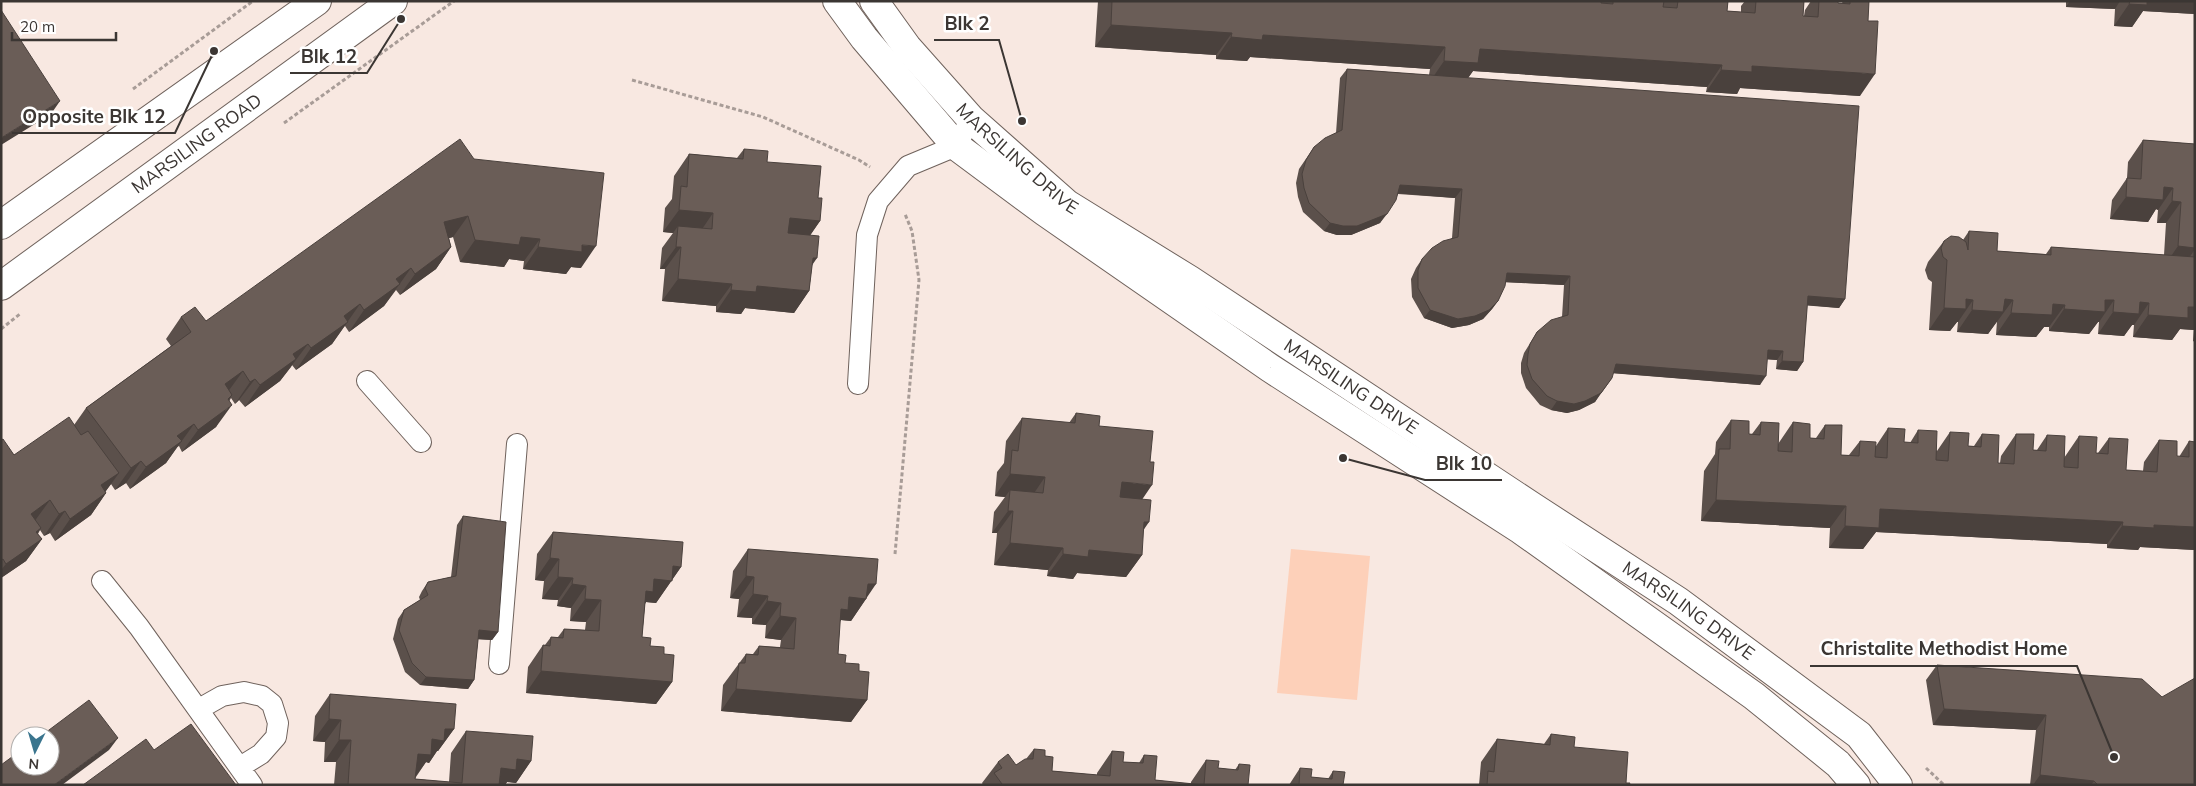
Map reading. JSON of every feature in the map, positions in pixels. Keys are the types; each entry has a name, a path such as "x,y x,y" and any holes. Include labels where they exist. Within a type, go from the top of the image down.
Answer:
{"street":[{"path":"1,225 316,1"},
{"name":"MARSILING ROAD","path":"1,286 393,1"},
{"name":"MARSILING DRIVE","path":"837,1 864,38 956,146 1045,212 1270,368 1545,547 1754,696 1838,764 1856,785"},
{"name":"MARSILING DRIVE","path":"874,1 907,47 971,119 1067,204 1190,280 1678,601 1859,735 1898,785"}],"lane":[{"path":"858,384 867,235 878,200 908,166 956,146 971,119"},
{"path":"367,381 421,442"},
{"path":"499,664 517,444"},
{"path":"102,580 252,785"},
{"path":"198,709 222,696 244,692 262,696 272,704 278,723 276,737 261,754 240,767"}],"path":[{"path":"1,329 26,309"}],"shaded area":[{"path":"1291,549 1370,556 1357,700 1277,693"}],"building":[{"path":"1112,1 1601,1 1601,3 1613,4 1613,1 1664,1 1663,7 1677,8 1678,1 1728,1 1727,11 1755,13 1756,1 1804,1 1803,16 1818,17 1819,1 1838,1 1838,3 1850,4 1850,1 1869,1 1868,21 1878,21 1875,74 1752,66 1752,72 1721,70 1722,65 1480,49 1478,63 1444,61 1445,47 1263,35 1262,40 1231,37 1232,33 1111,25"},
{"path":"2130,1 2147,1 2147,5 2129,4"},
{"path":"1,10 60,101 1,138"},
{"path":"1347,69 1859,106 1845,299 1808,296 1803,362 1782,361 1783,351 1768,350 1766,376 1616,364 1612,378 1601,393 1574,404 1557,401 1547,396 1532,379 1527,365 1528,354 1530,344 1537,332 1551,320 1568,315 1570,276 1507,273 1505,286 1498,301 1489,310 1475,316 1458,319 1430,310 1418,288 1418,270 1422,259 1432,248 1443,241 1458,237 1462,189 1400,185 1396,200 1387,214 1357,226 1343,226 1330,223 1309,203 1302,174 1306,160 1314,147 1325,138 1342,130"},
{"path":"460,139 474,159 604,173 596,246 582,245 582,252 538,247 540,239 521,237 519,245 475,240 468,216 444,222 451,247 415,274 411,268 396,279 400,284 364,310 360,304 344,316 348,322 311,348 308,344 293,354 296,359 260,385 255,379 250,382 243,371 225,384 232,395 228,399 232,405 198,430 194,424 177,436 182,441 146,467 141,461 131,468 86,408 191,332 181,317 195,307 206,321"},
{"path":"2143,140 2195,144 2195,248 2178,246 2181,202 2172,201 2173,188 2164,187 2163,200 2126,197 2127,178 2141,179"},
{"path":"744,149 768,151 767,162 821,166 818,198 822,198 820,221 790,218 788,233 819,236 817,258 813,258 809,291 757,286 756,292 731,290 732,284 678,279 681,247 676,247 678,226 712,229 713,213 679,210 681,186 687,187 689,154 743,159"},
{"path":"1969,231 1998,233 1997,251 2051,255 2051,247 2195,257 2195,307 2188,307 2188,318 2148,315 2149,303 2140,302 2139,314 2113,312 2114,300 2105,300 2105,312 2064,309 2065,305 2053,304 2052,315 2011,313 2013,300 2005,299 2003,312 1972,310 1973,300 1966,299 1966,309 1944,308 1947,260 1943,257 1941,248 1944,241 1951,236 1959,237 1966,242 1968,250"},
{"path":"1076,413 1100,416 1099,426 1153,431 1150,462 1154,462 1152,485 1122,482 1120,497 1151,500 1149,522 1144,522 1142,555 1089,550 1088,557 1063,554 1063,548 1010,543 1013,511 1008,511 1010,490 1043,493 1045,477 1010,474 1012,450 1018,451 1022,418 1075,423"},
{"path":"69,417 81,435 88,431 119,473 101,485 106,493 70,519 65,511 59,514 50,500 31,514 41,528 36,532 42,539 6,564 3,559 1,560 1,440 3,439 14,455"},
{"path":"1731,420 1749,421 1749,434 1760,435 1761,422 1779,423 1778,451 1792,452 1793,422 1810,424 1810,438 1824,439 1825,425 1842,425 1841,455 1859,456 1860,441 1876,442 1875,457 1887,458 1888,428 1905,429 1904,442 1918,443 1918,430 1937,431 1936,460 1948,461 1950,432 1969,433 1968,446 1981,447 1982,434 1999,435 1998,463 2014,464 2016,434 2034,434 2033,450 2046,451 2047,435 2065,436 2064,467 2078,468 2079,436 2097,437 2096,453 2108,454 2109,438 2128,439 2126,470 2157,472 2159,440 2177,441 2177,456 2189,457 2189,441 2195,442 2195,527 2154,525 2154,528 2122,526 2123,522 1880,509 1879,528 1845,526 1846,506 1716,500 1719,449 1730,449"},
{"path":"463,516 506,522 498,632 479,630 474,680 426,677 412,663 399,630 404,610 428,595 425,588 428,582 456,576"},
{"path":"553,532 683,542 681,567 673,566 672,581 654,579 653,592 646,591 642,637 651,638 650,646 664,647 664,654 674,655 672,682 541,671 543,645 550,646 551,637 563,638 564,629 599,631 601,600 585,599 586,586 572,584 573,578 558,577 559,559 550,558"},
{"path":"748,549 878,559 876,584 868,584 866,599 849,597 848,610 841,609 838,654 846,655 845,663 859,664 859,671 869,672 867,700 736,689 739,663 745,663 746,654 758,655 759,646 794,649 796,618 780,616 781,603 767,601 768,596 753,594 754,577 746,576"},
{"path":"1937,665 2142,679 2162,697 2195,678 2195,785 2098,785 2094,781 2040,775 2046,715 1944,709"},
{"path":"330,694 456,704 454,729 445,729 444,741 432,739 431,755 418,754 415,779 462,783 466,731 533,736 531,761 517,759 516,770 501,768 499,785 348,785 351,740 339,740 341,720 329,719"},
{"path":"89,700 118,738 54,785 1,785 1,765 10,758 10,776 60,776 60,726 54,726"},
{"path":"191,724 236,785 83,785 146,739 154,750"},
{"path":"1551,734 1575,737 1574,747 1628,752 1626,783 1630,783 1629,785 1487,785 1488,771 1494,772 1497,739 1550,745"},
{"path":"1034,749 1045,750 1045,756 1053,757 1052,771 1110,776 1112,751 1124,752 1123,762 1143,763 1144,755 1157,756 1155,780 1204,785 1000,785 1002,784 994,773 1002,768 998,762 1008,754 1016,765 1025,759 1033,759"},
{"path":"1206,760 1219,761 1218,768 1238,770 1239,764 1250,765 1248,785 1204,785"},
{"path":"1300,768 1312,769 1311,777 1332,779 1333,771 1345,772 1343,785 1299,785"}],"place":[{"name":"Blk 12","path":"401,19"},
{"name":"Opposite Blk 12","path":"214,51"},
{"name":"Blk 2","path":"1022,121"},
{"name":"Blk 10","path":"1343,458"},
{"name":"Christalite Methodist Home","path":"2114,757"}]}
